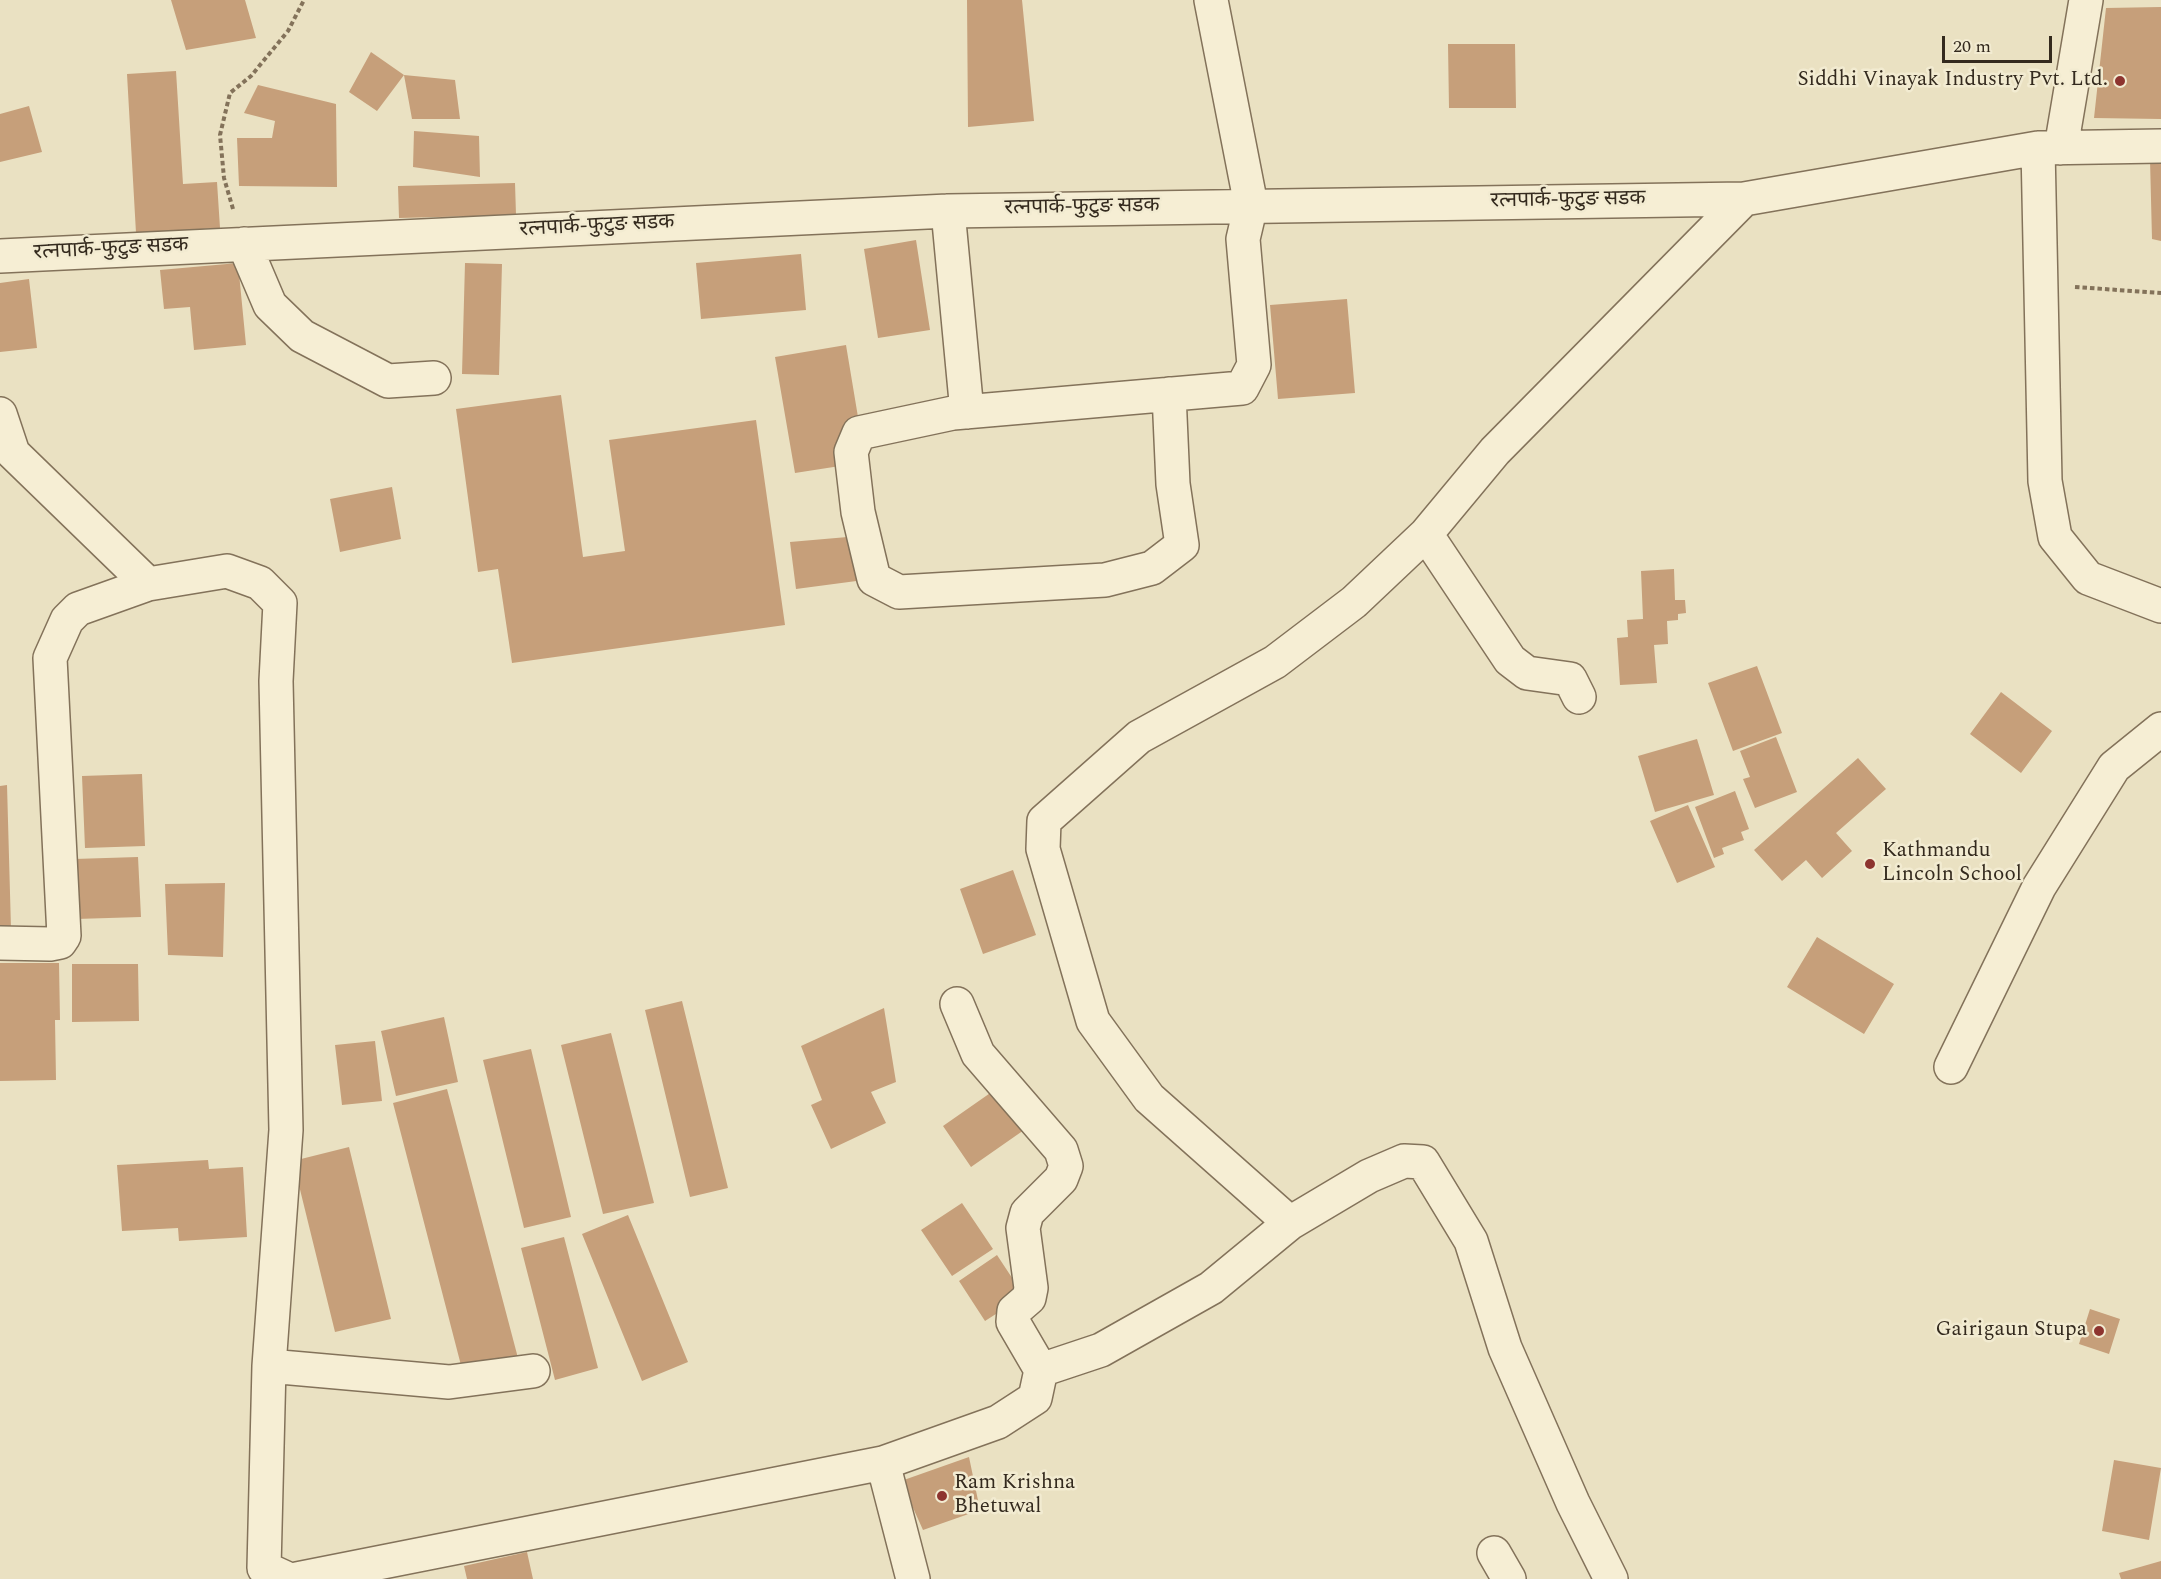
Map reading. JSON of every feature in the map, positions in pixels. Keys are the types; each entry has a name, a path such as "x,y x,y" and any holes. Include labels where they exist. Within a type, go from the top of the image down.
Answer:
{"street":[{"path":"1169,394 1173,484 1182,545 1152,568 1105,580 899,592 874,579 858,512 851,452 859,433 967,412 1169,394 1242,388 1254,365 1243,239 1251,205 1211,0"},
{"path":"2086,0 2049,148 2041,285 2045,480 2055,537 2088,578 2161,606"},
{"name":"रत्नपार्क-फुटुङ सडक","path":"0,256 948,211 1744,199 2049,148 2161,146"},
{"path":"1290,1223 1149,1098 1093,1021 1043,849 1044,821 1139,737 1275,662 1354,602 1426,534 1495,451 1744,199"},
{"path":"948,211 967,412"},
{"path":"244,244 270,305 302,336 388,381 434,378"},
{"path":"0,414 12,453 148,584"},
{"path":"1426,534 1510,660 1527,673 1570,679 1579,697"},
{"path":"0,943 50,944 60,942 64,936 50,658 67,620 78,609 148,584 227,570 260,583 280,603 276,681 286,1130 269,1366 273,1576"},
{"path":"1951,1067 2039,887 2114,767 2161,729"},
{"path":"297,1579 883,1463 998,1422 1035,1398 1041,1370 1012,1322 1014,1311 1029,1298 1031,1288 1023,1228 1027,1213 1061,1179 1066,1166 1061,1150 978,1054 957,1004"},
{"path":"1041,1370 1101,1350 1211,1288 1290,1223 1378,1172 1404,1161 1423,1162 1471,1241 1505,1348 1573,1503 1611,1579"},
{"path":"269,1366 448,1382 533,1371"},
{"path":"883,1463 913,1579"}],"path":[{"path":"244,244 224,178 220,135 230,93 251,76 281,40 304,0"},
{"path":"2041,285 2161,292"}],"building":[{"path":"171,0 245,0 256,38 186,50"},
{"path":"967,0 1022,0 1034,121 968,127"},
{"path":"2161,7 2161,119 2094,118 2106,8"},
{"path":"1448,44 1515,44 1516,108 1449,108"},
{"path":"371,52 404,75 377,111 349,92"},
{"path":"176,71 183,184 217,182 220,228 136,233 127,74"},
{"path":"404,75 455,80 460,119 412,119"},
{"path":"258,85 336,104 337,187 239,186 237,138 272,138 275,121 244,113"},
{"path":"29,106 42,152 0,162 0,114"},
{"path":"414,131 479,136 480,177 413,167"},
{"path":"2150,159 2161,159 2161,241 2152,239"},
{"path":"515,183 516,215 399,218 398,186"},
{"path":"916,240 930,330 878,338 864,249"},
{"path":"801,254 806,310 701,319 696,263"},
{"path":"238,263 246,345 194,350 190,307 164,309 160,270"},
{"path":"465,263 502,264 499,375 462,374"},
{"path":"29,279 37,348 0,352 0,283"},
{"path":"1347,299 1355,393 1278,399 1270,305"},
{"path":"846,345 858,417 842,429 840,466 795,473 775,357"},
{"path":"561,395 583,557 625,551 609,440 756,420 785,625 512,663 498,569 478,572 456,409"},
{"path":"392,487 401,539 340,552 330,499"},
{"path":"859,536 864,580 796,589 790,542"},
{"path":"1674,569 1675,600 1685,600 1686,613 1678,614 1678,620 1667,621 1668,644 1654,645 1657,683 1620,685 1617,638 1628,637 1627,620 1643,619 1641,571"},
{"path":"1757,666 1782,733 1733,751 1708,683"},
{"path":"2001,692 2052,731 2021,773 1970,734"},
{"path":"1776,737 1797,792 1755,808 1743,779 1750,777 1740,751"},
{"path":"1697,739 1714,795 1655,812 1638,756"},
{"path":"1858,758 1886,789 1836,833 1852,851 1822,878 1806,860 1782,881 1754,850"},
{"path":"142,774 145,846 85,848 82,776"},
{"path":"7,785 11,929 0,930 0,786"},
{"path":"1735,791 1749,829 1741,832 1744,840 1722,848 1724,854 1714,858 1695,807"},
{"path":"1688,805 1715,867 1677,883 1650,821"},
{"path":"138,857 141,917 76,919 74,859"},
{"path":"1013,870 1036,935 983,954 960,889"},
{"path":"225,883 223,957 168,955 165,884"},
{"path":"1817,937 1894,984 1864,1034 1787,987"},
{"path":"0,963 59,963 60,1020 55,1020 56,1080 0,1081"},
{"path":"72,964 138,964 139,1021 72,1022"},
{"path":"682,1001 728,1188 690,1197 645,1010"},
{"path":"884,1008 896,1082 871,1092 886,1123 831,1149 811,1105 822,1100 801,1046"},
{"path":"444,1017 458,1082 396,1096 381,1031"},
{"path":"611,1033 654,1203 603,1214 561,1045"},
{"path":"375,1041 382,1101 342,1105 335,1045"},
{"path":"531,1049 571,1217 524,1228 483,1060"},
{"path":"447,1089 518,1358 463,1373 393,1103"},
{"path":"996,1089 1024,1130 971,1167 943,1126"},
{"path":"349,1147 391,1319 335,1332 293,1161"},
{"path":"208,1160 209,1169 243,1167 247,1237 179,1241 178,1228 122,1231 117,1165"},
{"path":"962,1203 993,1249 952,1276 921,1230"},
{"path":"628,1215 688,1362 642,1381 582,1234"},
{"path":"564,1237 598,1368 555,1380 521,1248"},
{"path":"997,1255 1024,1296 985,1321 959,1281"},
{"name":"Gairigaun Stupa","path":"2090,1309 2120,1319 2109,1354 2079,1344"},
{"name":"Ram Krishna Bhetuwal","path":"969,1457 980,1510 923,1530 901,1481"},
{"path":"2114,1460 2161,1468 2149,1540 2102,1531"},
{"path":"527,1552 533,1579 467,1579 464,1566"},
{"path":"2161,1561 2161,1579 2121,1579 2119,1573"}],"place":[{"name":"Siddhi Vinayak Industry Pvt. Ltd.","path":"2120,81"},
{"name":"Kathmandu Lincoln School","path":"1870,864"},
{"name":"Gairigaun Stupa","path":"2099,1331"},
{"name":"Ram Krishna Bhetuwal","path":"942,1496"}]}
